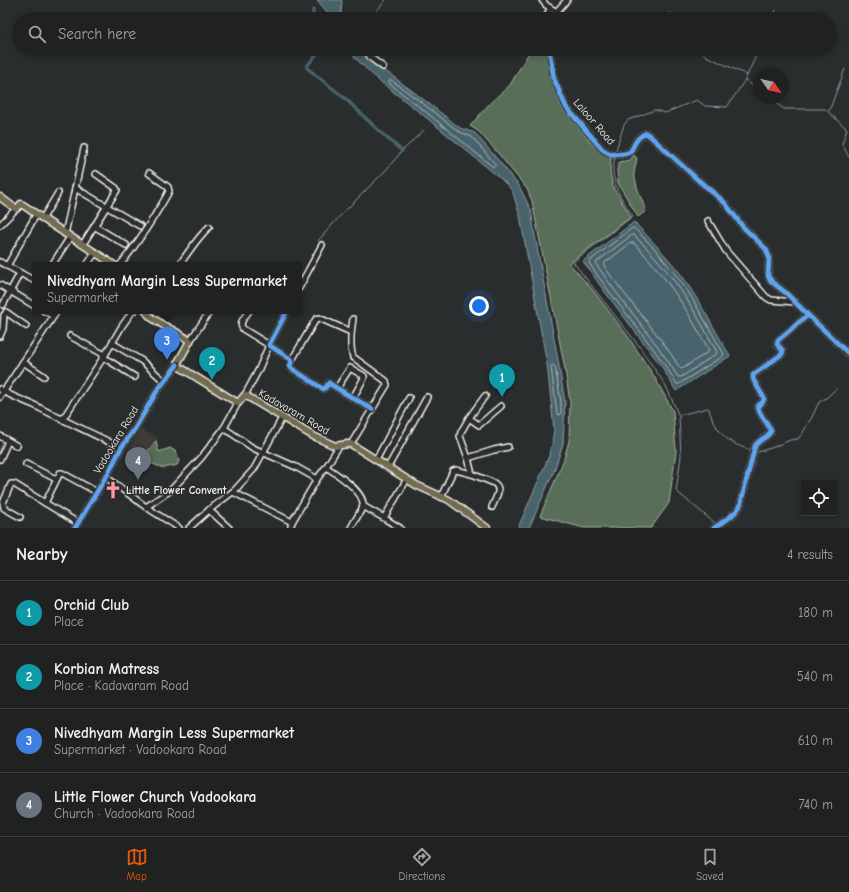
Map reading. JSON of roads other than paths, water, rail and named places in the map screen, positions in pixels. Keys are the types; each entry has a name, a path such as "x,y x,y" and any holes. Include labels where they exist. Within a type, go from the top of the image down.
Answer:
{"main road":[{"path":"0,198 16,209 21,204 23,205 109,262"},
{"path":"147,314 190,341"},
{"name":"Vadookara Road","path":"177,365 190,341"},
{"path":"177,365 238,403"},
{"name":"Kadavaram Road","path":"238,403 245,396 319,439 335,446 351,444"},
{"path":"351,444 416,485 454,504 487,528"}],"street":[{"path":"542,0 553,12"},
{"path":"558,12 567,0"},
{"path":"370,56 383,67"},
{"name":"Laloor Road","path":"550,56 554,79 566,106 602,149 615,155 628,153 630,152 636,139 648,134 725,203 743,227 766,249 769,257 768,276 772,282 795,302"},
{"path":"54,262 68,236 84,148"},
{"path":"122,262 134,248 166,199 169,190 168,187 149,173"},
{"path":"83,244 117,189 96,174"},
{"path":"76,188 140,226"},
{"path":"43,218 58,193"},
{"path":"0,225 16,209"},
{"path":"7,266 36,214"},
{"path":"708,221 726,251 766,297 771,300 795,302 849,354"},
{"path":"94,226 126,244"},
{"path":"181,262 201,235 209,227"},
{"path":"302,282 322,245"},
{"path":"89,262 95,253"},
{"path":"0,262 32,279"},
{"path":"0,336 3,329 3,314 6,308 2,304 11,291 20,273"},
{"path":"0,285 32,304"},
{"path":"3,314 26,326"},
{"path":"0,397 2,390 23,362 54,314"},
{"path":"62,420 131,314"},
{"name":"Vadookara Road","path":"190,341 208,314"},
{"path":"247,314 242,321 241,327 292,360"},
{"path":"245,396 286,314"},
{"path":"715,528 734,514 740,506 754,450 758,442 769,435 771,431 769,425 758,409 758,406 763,402 764,398 754,381 753,375 782,354 783,351 777,344 778,340 808,315"},
{"path":"351,332 319,318 316,319 292,360 290,367 323,389 329,383 372,409"},
{"path":"351,444 387,385 386,381 354,357 352,352 351,332 354,319"},
{"path":"70,336 104,356 135,377"},
{"path":"112,343 142,361 164,381"},
{"path":"23,362 44,376"},
{"name":"Vadookara Road","path":"77,526 121,448 134,430 157,391 177,365"},
{"path":"337,388 350,368 364,376 353,398"},
{"path":"2,390 121,448"},
{"path":"472,474 460,436 461,432 485,396"},
{"path":"388,467 427,397"},
{"path":"376,460 409,398"},
{"path":"146,507 171,490 201,458 224,428 238,403"},
{"path":"470,418 477,425 479,425 501,406"},
{"path":"189,528 209,510 233,492 254,469 282,418"},
{"path":"224,428 253,448 296,467 317,479"},
{"path":"0,436 17,446"},
{"path":"0,459 8,441"},
{"path":"291,528 292,522 317,479 340,446"},
{"path":"468,458 508,447"},
{"path":"26,464 56,479"},
{"path":"326,467 353,487 362,500 363,506 351,528"},
{"path":"441,497 453,471 456,470 472,474 497,485 498,491 492,507"},
{"path":"45,503 56,479 62,472 97,492"},
{"path":"106,477 146,507 179,528"},
{"path":"384,518 407,479"},
{"path":"20,517 3,506 11,484 14,484 45,503 77,526"},
{"path":"233,492 292,522"},
{"path":"363,506 400,528"},
{"path":"209,510 229,528"}],"water":[{"path":"317,0 342,0 341,12 327,12"},
{"path":"354,56 368,56 371,60 460,128 475,133 518,184 531,210 565,402 563,444 554,471 529,528 518,528 549,456 554,429 547,364 520,216 513,193 501,179 377,79"},
{"path":"634,222 683,277 730,356 676,391 662,367 583,261"}],"waterway":[{"path":"375,12 386,0"},
{"path":"315,56 307,68 346,99 402,151"},
{"path":"706,56 747,75"},
{"path":"615,153 624,125 628,120 655,110 665,113 697,100 705,106 727,107 745,80 756,56"},
{"path":"829,111 845,69"},
{"path":"745,80 753,86"},
{"path":"777,104 784,109 825,109 847,129 842,144 849,157"},
{"path":"318,241 340,216 386,170 402,151 424,130"},
{"path":"615,158 613,166 614,179 623,201 633,216 573,262 639,346 666,386 679,416 681,456 676,491 716,524"},
{"path":"756,451 758,452 790,440 798,439 812,417 819,402 825,399 836,389"},
{"path":"680,415 708,408 712,419 725,437 735,444 751,450"}],"place":[{"name":"Nivedhyam Margin Less Supermarket","path":"167,360"},
{"name":"Korbian Matress","path":"212,380"},
{"name":"Orchid Club","path":"502,397"},
{"name":"Little Flower Church Vadookara","path":"138,480"},
{"name":"Little Flower Convent","path":"113,490"}]}
